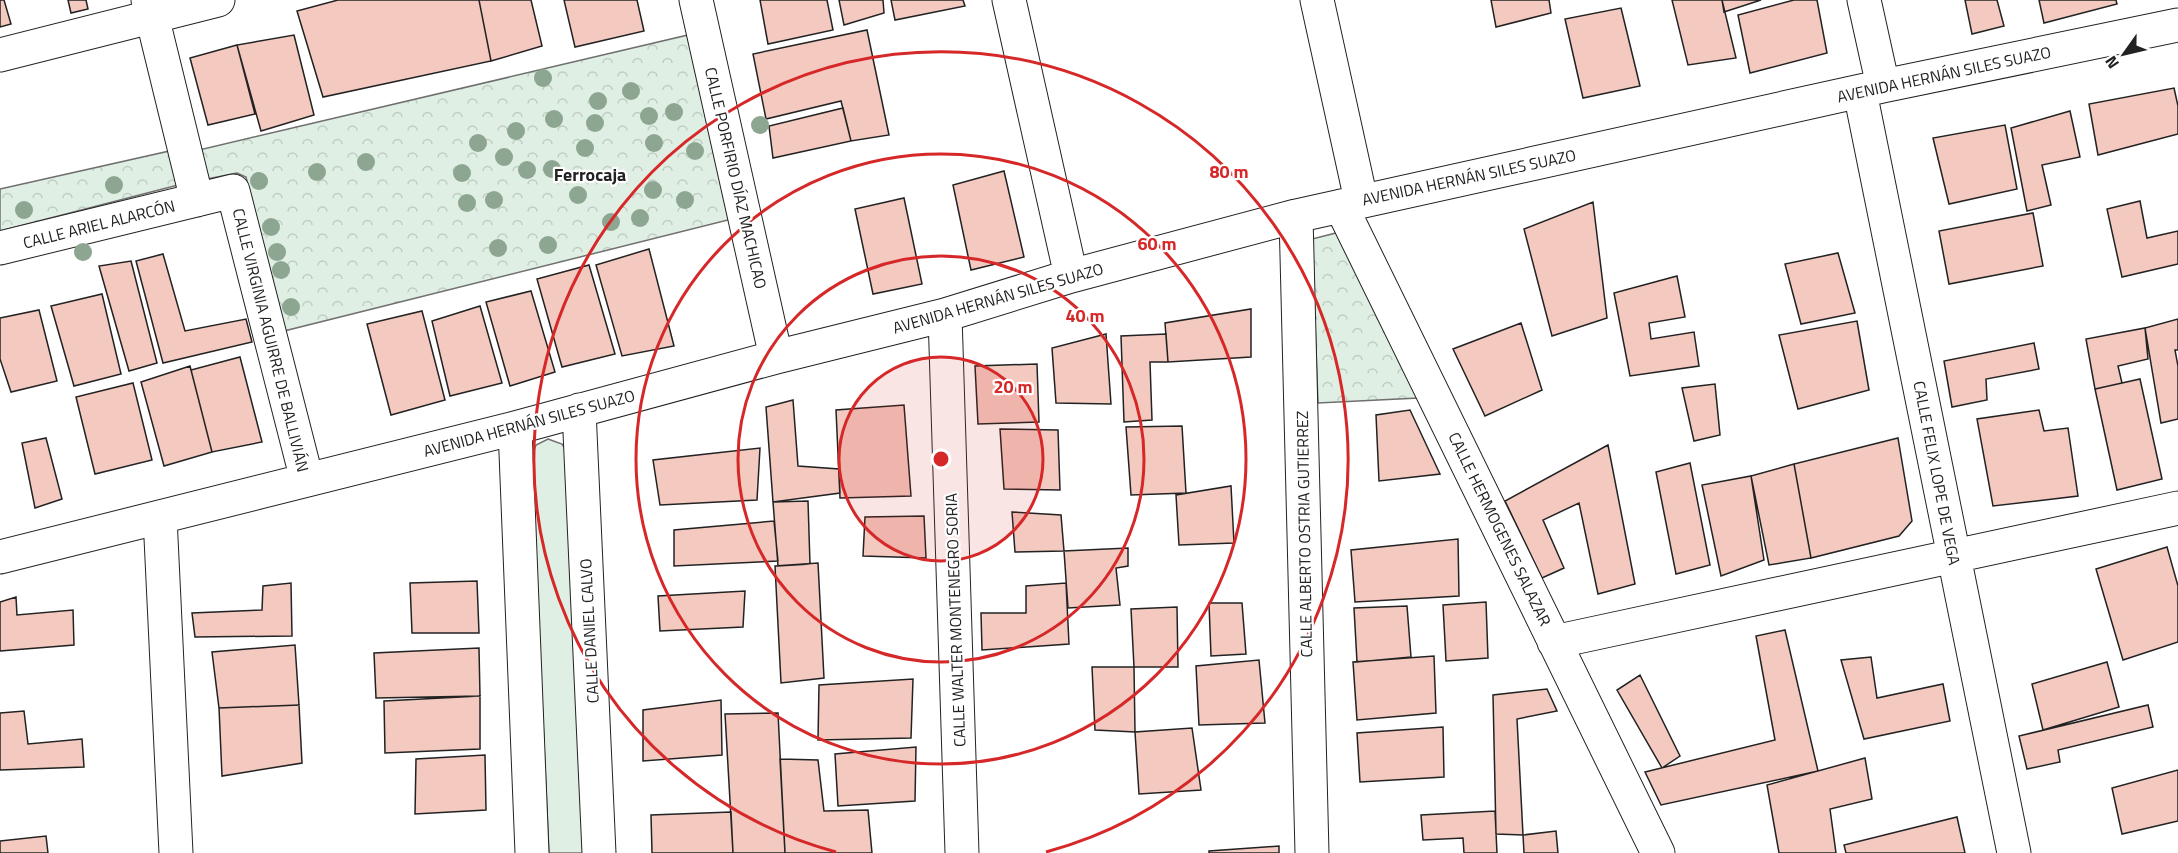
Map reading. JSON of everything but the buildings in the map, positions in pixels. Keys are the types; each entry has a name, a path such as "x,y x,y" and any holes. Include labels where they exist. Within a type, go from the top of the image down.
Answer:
{"street":[{"path":"0,55 150,8 218,0"},
{"name":"CALLE PORFIRIO DÍAZ MACHICAO","path":"696,0 776,357"},
{"path":"1009,0 1071,276"},
{"name":"CALLE HERMOGENES SALAZAR","path":"1317,0 1351,203 1554,642 1658,853"},
{"name":"CALLE FELIX LOPE DE VEGA","path":"1864,0 1871,89 1954,555 2014,853"},
{"path":"150,8 197,200"},
{"name":"AVENIDA HERNÁN SILES SUAZO","path":"0,557 515,428 776,357 945,315 1071,276 1296,216 1871,89 2178,25"},
{"name":"CALLE VIRGINIA AGUIRRE DE BALLIVIÁN","path":"197,200 233,191 307,480"},
{"name":"CALLE ARIEL ALARCÓN","path":"0,248 197,200"},
{"name":"CALLE ALBERTO OSTRIA GUTIERREZ","path":"1296,216 1312,853"},
{"name":"CALLE WALTER MONTENEGRO SORIA","path":"945,315 962,853"},
{"name":"CALLE DANIEL CALVO","path":"579,410 599,853"},
{"path":"515,428 532,853"},
{"path":"1554,642 2178,508"},
{"path":"160,517 176,853"}],"green space":[{"path":"688,35 732,219 284,331 246,177 237,173 207,179 199,150"},
{"path":"174,150 182,184 0,231 0,189"},
{"path":"1340,232 1418,398 1318,403 1312,239"},
{"path":"548,439 562,444 566,450 584,853 549,853 531,458 536,445"}],"district":[{"name":"Ferrocaja","path":"590,174"}]}
